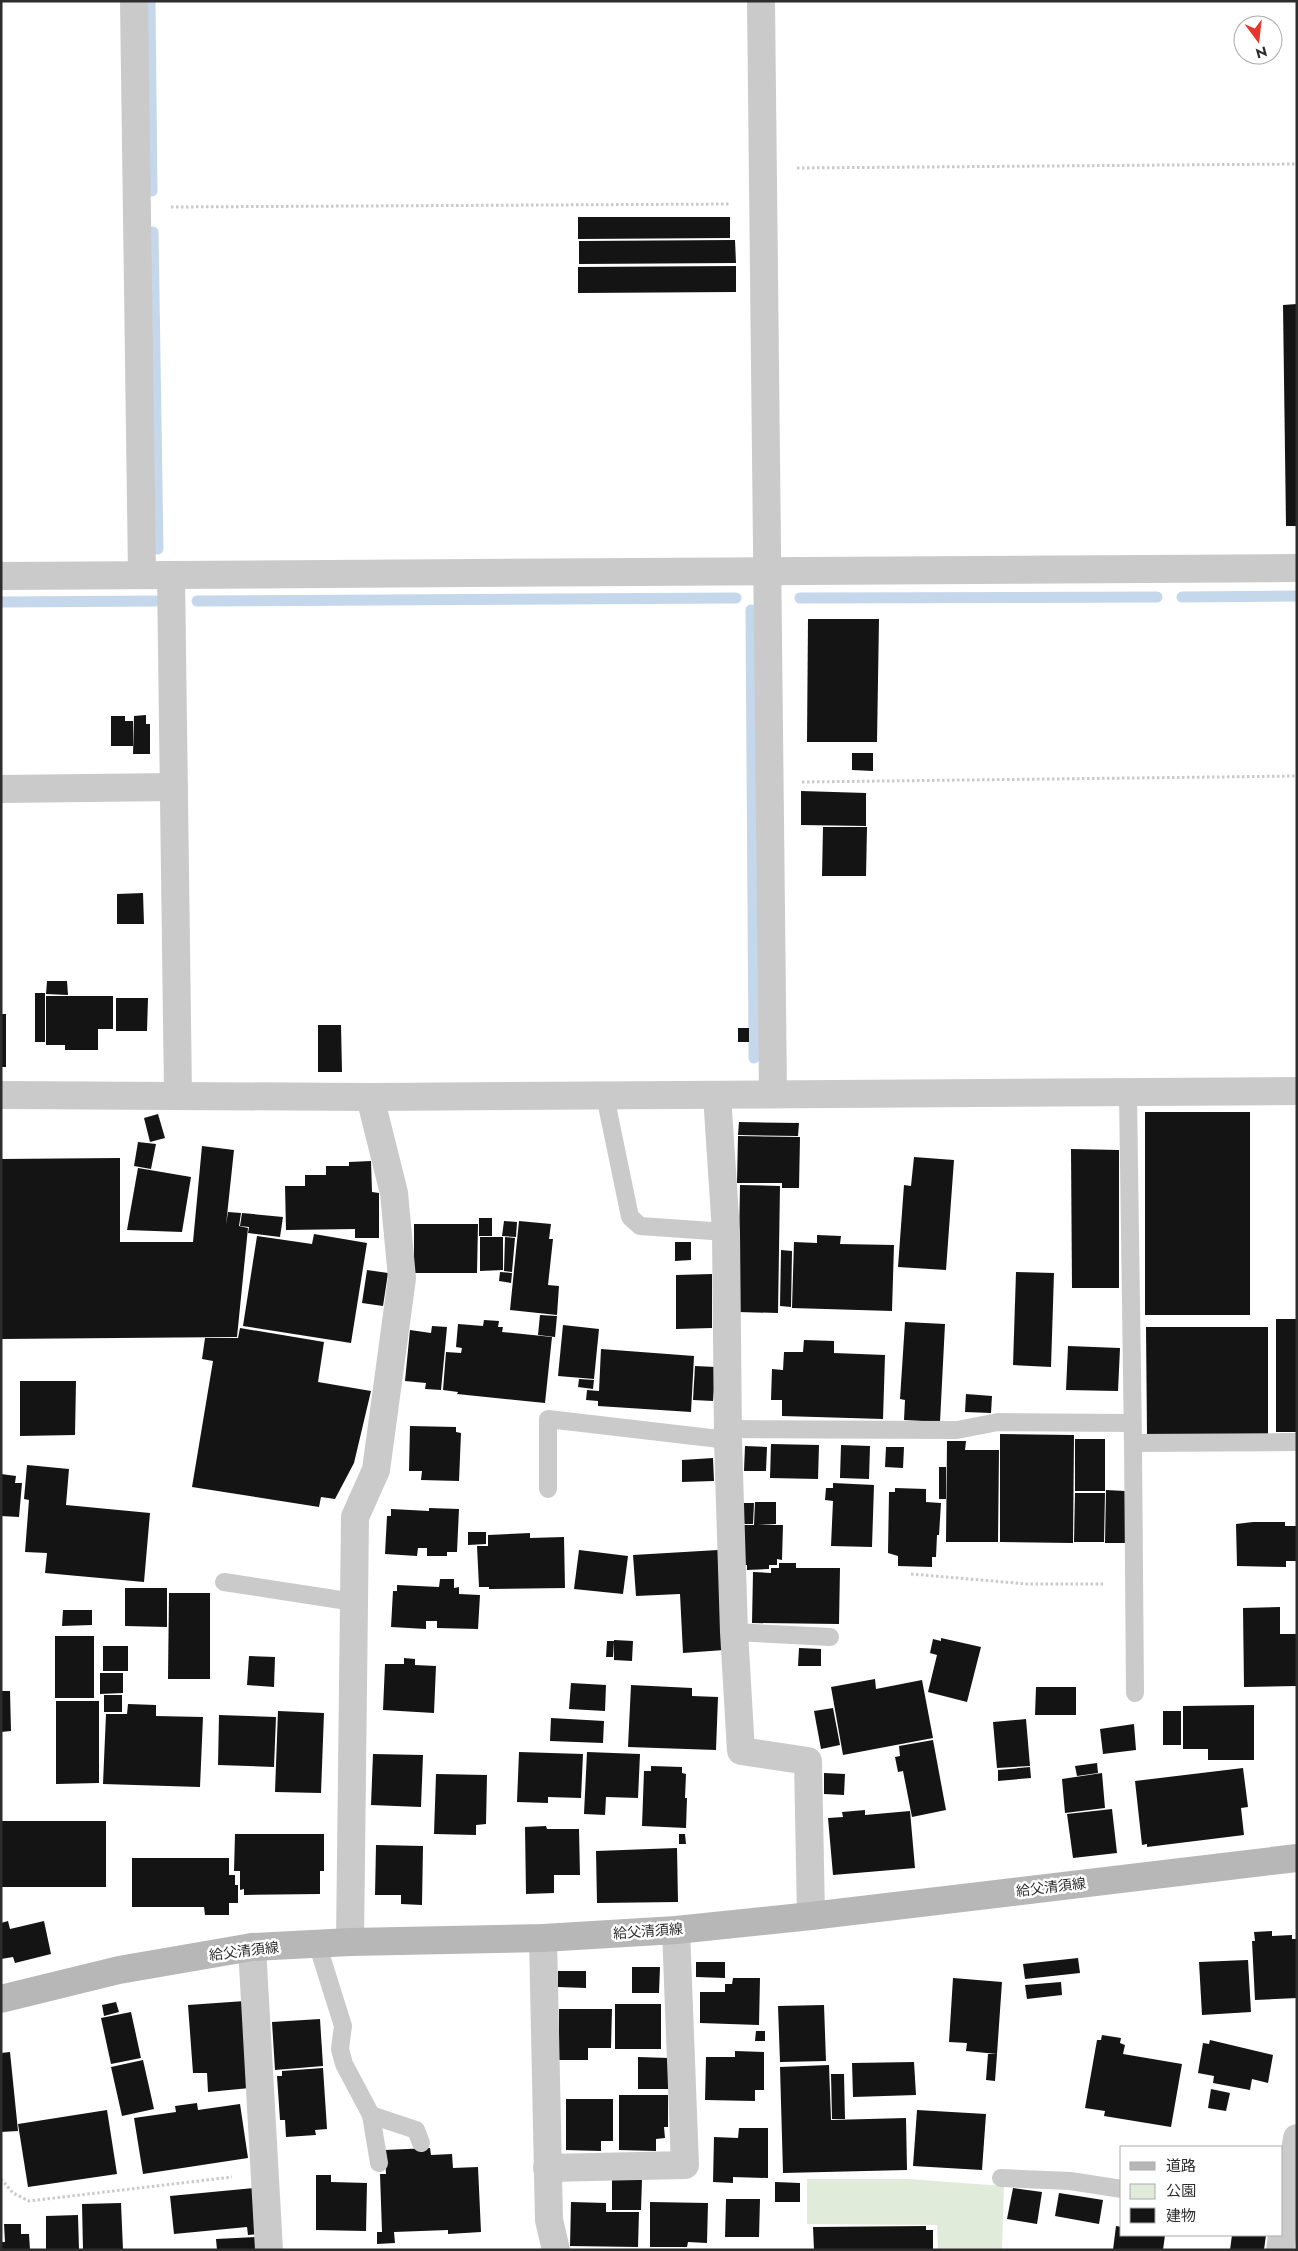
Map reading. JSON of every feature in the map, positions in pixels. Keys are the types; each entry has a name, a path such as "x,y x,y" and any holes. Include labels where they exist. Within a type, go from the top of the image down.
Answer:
{"main road":[{"name":"給父清須線","path":"1,1999 119,1970 252,1947 317,1943 543,1938 676,1930 811,1916 1297,1858"}],"street":[{"path":"134,1 142,575"},
{"path":"761,1 773,1094"},
{"path":"1,576 1297,568"},
{"path":"171,575 178,1095"},
{"path":"1,789 174,787"},
{"path":"1,1094 370,1097 1297,1091"},
{"path":"716,1095 726,1232 728,1435 734,1632 742,1751 808,1761 811,1916"},
{"path":"350,1942 355,1517 376,1470 402,1278 394,1193 370,1097"},
{"path":"547,2168 686,2165 676,1930"},
{"path":"543,1938 548,2220 556,2250"},
{"path":"252,1947 268,2250"},
{"path":"1283,2215 1297,2138"},
{"path":"1280,2250 1281,2236"}],"lane":[{"path":"1128,1093 1135,1693"},
{"path":"605,1096 630,1217 640,1226 726,1232"},
{"path":"548,1489 548,1419 728,1435 957,1430 998,1422 1132,1423"},
{"path":"1132,1443 1297,1442"},
{"path":"224,1582 354,1602"},
{"path":"734,1632 830,1637"},
{"path":"317,1943 343,2026 340,2049 344,2064 371,2116 379,2163"},
{"path":"371,2116 416,2130 420,2143"},
{"path":"1001,2178 1070,2181 1120,2189"}],"path":[{"path":"763,168 1297,164"},
{"path":"136,207 763,204"},
{"path":"770,782 1297,776"},
{"path":"911,1574 1028,1584 1134,1584"},
{"path":"1,2179 13,2193 29,2201 264,2173"}],"green space":[{"path":"807,2179 908,2179 1004,2186 1002,2250 938,2250 937,2225 807,2224"}],"building":[{"path":"578,217 730,217 730,238 578,239"},
{"path":"735,240 736,263 579,264 579,241"},
{"path":"736,266 736,292 578,293 578,267"},
{"path":"1297,304 1297,526 1286,526 1283,305"},
{"path":"808,619 879,619 877,742 807,742"},
{"path":"146,715 146,724 150,724 150,754 133,754 134,716"},
{"path":"111,716 125,716 125,721 133,721 133,746 111,746"},
{"path":"852,753 873,753 873,771 852,770"},
{"path":"801,791 866,793 866,826 801,825"},
{"path":"823,827 867,827 866,876 822,876"},
{"path":"143,893 144,924 117,924 117,894"},
{"path":"47,981 67,981 68,995 46,994"},
{"path":"35,993 45,993 45,1042 35,1042"},
{"path":"46,996 113,996 113,1029 98,1029 98,1050 65,1050 65,1045 46,1045"},
{"path":"116,998 148,998 147,1031 116,1031"},
{"path":"1,1014 6,1014 6,1067 1,1067"},
{"path":"318,1025 341,1025 342,1072 318,1072"},
{"path":"738,1028 749,1028 749,1042 738,1042"},
{"path":"1145,1112 1250,1112 1250,1315 1145,1315"},
{"path":"158,1114 165,1138 150,1142 144,1118"},
{"path":"739,1122 799,1123 798,1136 738,1135"},
{"path":"738,1136 800,1137 799,1188 782,1188 782,1183 737,1183"},
{"path":"138,1142 156,1144 151,1169 134,1166"},
{"path":"202,1146 234,1150 226,1225 228,1212 241,1213 239,1226 248,1228 237,1337 1,1339 1,1159 120,1158 120,1242 193,1242"},
{"path":"1071,1149 1119,1150 1119,1288 1072,1288"},
{"path":"914,1157 954,1160 946,1270 898,1267 904,1185 911,1186"},
{"path":"371,1161 372,1192 379,1193 379,1238 355,1238 355,1229 286,1230 285,1186 305,1186 305,1175 326,1175 326,1166 349,1166 349,1162"},
{"path":"138,1168 191,1177 182,1232 127,1230"},
{"path":"740,1185 780,1186 778,1313 738,1312"},
{"path":"242,1213 283,1217 280,1237 248,1233 249,1227 240,1226"},
{"path":"479,1218 492,1218 492,1236 479,1236"},
{"path":"504,1221 517,1222 516,1237 502,1236"},
{"path":"519,1221 551,1224 549,1239 553,1239 548,1285 559,1286 557,1315 510,1310"},
{"path":"414,1224 478,1224 477,1273 414,1273"},
{"path":"314,1234 367,1243 351,1343 243,1326 257,1236 312,1244"},
{"path":"817,1235 841,1236 840,1244 894,1245 892,1311 792,1308 794,1242 817,1243"},
{"path":"480,1237 503,1237 503,1270 480,1271"},
{"path":"505,1237 515,1238 512,1272 504,1271"},
{"path":"675,1242 691,1242 691,1260 675,1261"},
{"path":"781,1250 792,1251 791,1307 780,1306"},
{"path":"367,1270 388,1273 383,1306 362,1303"},
{"path":"500,1272 512,1273 511,1283 499,1281"},
{"path":"1016,1272 1054,1273 1051,1367 1013,1365"},
{"path":"712,1274 712,1328 676,1329 676,1275"},
{"path":"540,1315 557,1316 555,1337 538,1335"},
{"path":"1276,1319 1297,1319 1297,1432 1276,1432"},
{"path":"484,1320 499,1321 498,1327 503,1327 502,1332 552,1337 545,1403 457,1394 458,1392 443,1390 446,1352 461,1353 462,1348 456,1347 458,1324 483,1326"},
{"path":"905,1322 945,1324 940,1422 904,1420 905,1400 900,1399"},
{"path":"563,1325 599,1329 594,1379 558,1376"},
{"path":"432,1326 447,1327 441,1390 425,1389 426,1383 405,1381 410,1330 431,1333"},
{"path":"1146,1327 1268,1327 1268,1434 1147,1434"},
{"path":"240,1328 324,1342 318,1382 371,1391 354,1463 335,1499 321,1497 319,1507 192,1487 213,1361 202,1359 205,1338 238,1338"},
{"path":"804,1340 834,1341 834,1353 885,1355 883,1419 782,1416 782,1400 771,1400 772,1369 783,1370 784,1352 803,1352"},
{"path":"1068,1346 1120,1348 1118,1391 1066,1390"},
{"path":"601,1349 694,1356 691,1412 598,1406 598,1401 586,1400 587,1390 599,1391"},
{"path":"695,1366 716,1367 713,1401 693,1400"},
{"path":"579,1379 594,1380 593,1389 578,1387"},
{"path":"20,1381 76,1381 75,1435 20,1436"},
{"path":"966,1394 992,1396 991,1413 965,1412"},
{"path":"410,1426 456,1427 456,1432 461,1433 459,1481 421,1480 422,1471 409,1471"},
{"path":"1000,1434 1074,1435 1073,1543 1000,1542"},
{"path":"1075,1439 1105,1439 1105,1491 1075,1491"},
{"path":"947,1441 966,1441 965,1450 999,1450 998,1542 946,1542"},
{"path":"771,1444 819,1445 818,1479 770,1478"},
{"path":"841,1445 870,1446 869,1479 840,1478"},
{"path":"745,1446 767,1447 766,1471 744,1471"},
{"path":"886,1447 904,1447 903,1468 885,1467"},
{"path":"713,1458 714,1481 682,1482 682,1460"},
{"path":"27,1465 69,1469 66,1505 150,1513 144,1582 45,1573 47,1553 25,1552 29,1500 24,1499"},
{"path":"939,1467 946,1467 946,1499 939,1499"},
{"path":"1,1474 16,1476 15,1483 22,1483 19,1517 1,1516"},
{"path":"833,1483 874,1485 872,1547 831,1546 833,1501 825,1500 826,1488 833,1488"},
{"path":"895,1488 926,1489 926,1502 941,1503 936,1557 932,1557 932,1567 898,1566 898,1556 888,1553 889,1492 895,1492"},
{"path":"1106,1490 1125,1491 1125,1543 1105,1543"},
{"path":"1075,1493 1105,1493 1104,1542 1074,1542"},
{"path":"755,1502 776,1502 776,1524 757,1525 783,1525 782,1560 777,1559 777,1565 769,1565 769,1569 747,1570 747,1565 742,1565 742,1525 754,1525"},
{"path":"740,1503 754,1503 753,1524 740,1524"},
{"path":"429,1508 459,1509 457,1552 447,1552 447,1556 427,1556 427,1548 418,1548 417,1556 385,1554 387,1516 391,1516 391,1509 429,1511"},
{"path":"1285,1522 1285,1526 1297,1526 1297,1561 1286,1561 1286,1567 1237,1566 1236,1524"},
{"path":"468,1532 486,1532 486,1544 468,1545"},
{"path":"530,1533 530,1538 564,1537 565,1588 489,1589 489,1587 479,1587 477,1546 488,1546 488,1535"},
{"path":"579,1550 628,1556 623,1594 574,1589"},
{"path":"718,1550 724,1650 683,1653 680,1594 636,1596 633,1555"},
{"path":"779,1563 796,1563 796,1568 840,1568 839,1624 752,1623 753,1572 771,1573 771,1568 779,1568"},
{"path":"440,1579 454,1579 454,1588 459,1587 459,1594 480,1595 478,1629 437,1628 437,1621 426,1621 426,1629 391,1627 393,1591 397,1591 397,1585 439,1587"},
{"path":"125,1588 167,1588 167,1627 125,1626"},
{"path":"169,1593 210,1593 210,1679 168,1679"},
{"path":"1280,1607 1280,1634 1297,1634 1297,1686 1244,1687 1243,1608"},
{"path":"63,1610 92,1610 92,1625 62,1626"},
{"path":"55,1636 94,1636 94,1698 55,1698"},
{"path":"941,1638 981,1647 967,1702 928,1692 937,1655 930,1653 933,1639 941,1641"},
{"path":"614,1640 633,1641 632,1661 614,1660"},
{"path":"607,1641 614,1641 613,1657 606,1657"},
{"path":"103,1646 128,1646 128,1671 103,1671"},
{"path":"799,1648 821,1649 821,1666 798,1666"},
{"path":"249,1656 275,1657 274,1687 247,1685"},
{"path":"404,1658 415,1659 415,1665 436,1666 434,1713 383,1710 385,1664 404,1664"},
{"path":"100,1673 123,1673 123,1693 100,1694"},
{"path":"875,1679 876,1689 922,1680 933,1738 843,1755 831,1687"},
{"path":"571,1683 606,1685 605,1711 569,1709"},
{"path":"631,1685 692,1688 692,1696 718,1697 716,1750 628,1747"},
{"path":"1036,1687 1076,1687 1076,1715 1035,1715"},
{"path":"1,1691 10,1691 11,1731 1,1732"},
{"path":"104,1695 122,1695 122,1712 104,1712"},
{"path":"56,1701 99,1701 99,1783 56,1784"},
{"path":"128,1704 156,1705 156,1716 203,1717 200,1787 103,1784 106,1714 127,1714"},
{"path":"1254,1705 1254,1760 1208,1760 1208,1749 1183,1749 1183,1706"},
{"path":"833,1708 840,1745 821,1749 814,1711"},
{"path":"278,1711 324,1713 321,1793 275,1792"},
{"path":"1163,1711 1181,1711 1181,1745 1163,1745"},
{"path":"219,1715 276,1717 274,1767 218,1765"},
{"path":"551,1718 604,1721 603,1743 550,1741"},
{"path":"1026,1719 1030,1766 997,1768 993,1722"},
{"path":"1134,1724 1136,1750 1103,1754 1100,1729"},
{"path":"933,1740 946,1810 912,1817 903,1771 898,1772 895,1757 900,1756 899,1746"},
{"path":"519,1752 583,1754 581,1798 548,1797 548,1803 517,1802"},
{"path":"587,1752 640,1754 638,1798 606,1797 605,1815 584,1814"},
{"path":"373,1754 423,1755 421,1807 371,1805"},
{"path":"1097,1763 1098,1773 1077,1776 1075,1766"},
{"path":"651,1766 682,1767 682,1773 686,1774 686,1828 642,1826 644,1771 651,1771"},
{"path":"1030,1767 1031,1778 998,1781 998,1770"},
{"path":"1243,1768 1248,1807 1241,1808 1244,1835 1147,1847 1147,1844 1142,1845 1135,1781"},
{"path":"824,1773 845,1774 844,1795 824,1794"},
{"path":"1102,1773 1105,1808 1065,1813 1062,1779"},
{"path":"436,1774 487,1775 486,1824 476,1825 476,1835 434,1834"},
{"path":"1112,1809 1117,1853 1073,1858 1067,1814"},
{"path":"865,1810 865,1815 910,1811 915,1868 833,1875 828,1818 843,1817 842,1812"},
{"path":"1,1821 106,1821 106,1887 1,1887"},
{"path":"546,1826 547,1829 579,1829 580,1875 554,1875 554,1893 526,1894 525,1827"},
{"path":"235,1834 324,1834 324,1871 320,1871 320,1894 244,1895 244,1889 240,1890 240,1871 234,1871"},
{"path":"679,1834 685,1834 686,1844 679,1844"},
{"path":"376,1845 423,1846 422,1905 401,1904 401,1895 375,1895"},
{"path":"677,1848 678,1902 597,1903 596,1851"},
{"path":"132,1858 229,1858 229,1875 235,1875 235,1885 238,1885 238,1903 229,1903 229,1915 205,1915 204,1907 132,1907"},
{"path":"8,1921 10,1929 44,1921 51,1954 15,1963 13,1957 1,1959 1,1923"},
{"path":"1272,1931 1272,1936 1292,1935 1292,1939 1297,1939 1297,1998 1255,2000 1252,1941 1255,1941 1254,1932"},
{"path":"1078,1958 1080,1973 1025,1979 1023,1964"},
{"path":"1248,1960 1251,2012 1202,2015 1199,1962"},
{"path":"696,1962 725,1962 725,1978 696,1977"},
{"path":"632,1967 660,1967 659,1993 632,1993"},
{"path":"558,1971 586,1971 586,1988 558,1987"},
{"path":"733,1978 760,1978 759,2025 700,2023 700,1992 725,1992 725,1984 732,1984"},
{"path":"953,1978 1002,1982 997,2054 966,2051 967,2043 949,2042"},
{"path":"1061,1982 1062,1995 1027,1999 1025,1985"},
{"path":"245,2001 250,2088 208,2092 207,2073 193,2073 188,2005"},
{"path":"116,2002 119,2012 104,2016 102,2005"},
{"path":"615,2004 661,2004 661,2049 615,2049"},
{"path":"824,2005 826,2061 780,2062 778,2006"},
{"path":"559,2009 612,2009 611,2048 588,2048 588,2060 559,2060"},
{"path":"131,2012 141,2058 111,2064 101,2018"},
{"path":"320,2019 323,2066 275,2070 272,2022"},
{"path":"756,2031 765,2031 765,2041 755,2041"},
{"path":"1102,2035 1121,2038 1120,2043 1125,2045 1123,2054 1182,2064 1171,2127 1104,2116 1105,2111 1085,2108 1097,2040 1101,2040"},
{"path":"1210,2040 1273,2055 1268,2083 1252,2079 1250,2090 1213,2083 1214,2076 1198,2073 1203,2043 1209,2044"},
{"path":"735,2051 764,2052 764,2090 755,2090 755,2101 705,2100 706,2057 735,2057"},
{"path":"10,2052 18,2131 1,2132 1,2053"},
{"path":"988,2054 997,2054 995,2081 986,2080"},
{"path":"638,2057 669,2058 669,2089 638,2089"},
{"path":"143,2060 154,2109 122,2116 111,2067"},
{"path":"914,2062 916,2095 853,2097 852,2063"},
{"path":"829,2065 831,2120 906,2118 907,2170 783,2173 780,2067"},
{"path":"323,2068 327,2129 315,2130 316,2135 286,2137 285,2120 280,2120 277,2076 282,2076 282,2071"},
{"path":"831,2074 844,2074 845,2119 832,2119"},
{"path":"1211,2089 1230,2093 1226,2111 1208,2108"},
{"path":"619,2095 668,2095 668,2127 664,2127 665,2138 656,2139 656,2151 619,2150"},
{"path":"566,2099 613,2099 613,2141 601,2141 601,2151 566,2150"},
{"path":"197,2103 198,2110 240,2104 248,2158 143,2174 134,2118 176,2112 175,2106"},
{"path":"107,2110 117,2174 28,2187 18,2124"},
{"path":"917,2110 986,2114 982,2170 913,2166"},
{"path":"739,2128 768,2128 768,2178 733,2177 733,2183 713,2182 714,2137 738,2138"},
{"path":"430,2148 431,2155 452,2154 453,2168 478,2167 481,2232 448,2234 448,2230 394,2232 395,2243 377,2244 377,2232 382,2232 380,2174 386,2174 385,2150"},
{"path":"316,2175 331,2175 331,2182 367,2183 366,2231 316,2230"},
{"path":"612,2179 642,2180 641,2210 612,2210"},
{"path":"775,2182 800,2183 800,2202 775,2202"},
{"path":"254,2188 259,2234 248,2235 247,2227 174,2234 170,2196"},
{"path":"1013,2188 1042,2192 1037,2224 1007,2219"},
{"path":"1059,2193 1103,2200 1099,2224 1055,2216"},
{"path":"726,2199 760,2199 759,2237 725,2237"},
{"path":"571,2202 606,2203 606,2212 639,2212 638,2247 570,2246"},
{"path":"650,2202 708,2203 707,2243 688,2242 687,2247 650,2247"},
{"path":"121,2203 123,2250 83,2250 82,2204"},
{"path":"78,2215 79,2250 46,2250 46,2216"},
{"path":"4,2224 21,2224 21,2234 29,2234 30,2250 1,2250 1,2242 5,2242"},
{"path":"926,2226 926,2230 933,2230 933,2250 814,2250 813,2227"},
{"path":"1116,2226 1120,2227 1120,2236 1165,2236 1163,2250 1113,2250"},
{"path":"1232,2236 1266,2236 1264,2250 1230,2250"},
{"path":"258,2237 258,2250 217,2250 216,2239"}],"waterway":[{"path":"150,1 152,191"},
{"path":"153,232 158,549"},
{"path":"1182,597 1297,596"},
{"path":"800,598 1157,597"},
{"path":"197,601 736,598"},
{"path":"1,602 156,601"},
{"path":"751,610 754,1058"}]}
